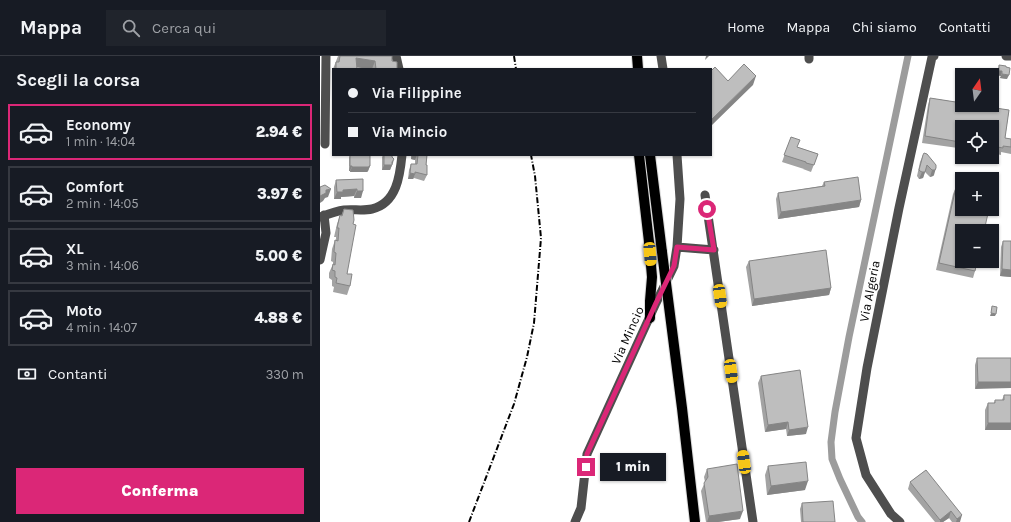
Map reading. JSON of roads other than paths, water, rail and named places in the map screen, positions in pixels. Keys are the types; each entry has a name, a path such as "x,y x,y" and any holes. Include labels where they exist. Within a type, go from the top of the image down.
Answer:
{"main road":[{"path":"637,56 638,68"},
{"path":"639,156 650,242 652,277 650,318"},
{"path":"650,156 695,522"}],"street":[{"path":"326,56 330,93 326,144"},
{"path":"396,56 399,68"},
{"path":"661,56 663,68"},
{"name":"Via Algeria","path":"900,522 891,514 866,474 856,438 867,368 898,208 932,57 934,56"},
{"path":"1006,56 1011,56"},
{"path":"320,260 326,233 322,216 342,210 372,209 383,204 391,196 397,185 402,156"},
{"name":"Via Mincio","path":"575,522 581,508 587,454 674,266 677,247 680,199 677,156"},
{"path":"705,195 753,522"},
{"path":"677,247 714,250"}],"waterway":[{"path":"862,522 858,517 832,459 831,442 849,337 908,56"}],"railway":[{"path":"514,56 516,68"},
{"path":"469,522 514,404 527,357 534,323 541,238 535,176 531,156"}]}
